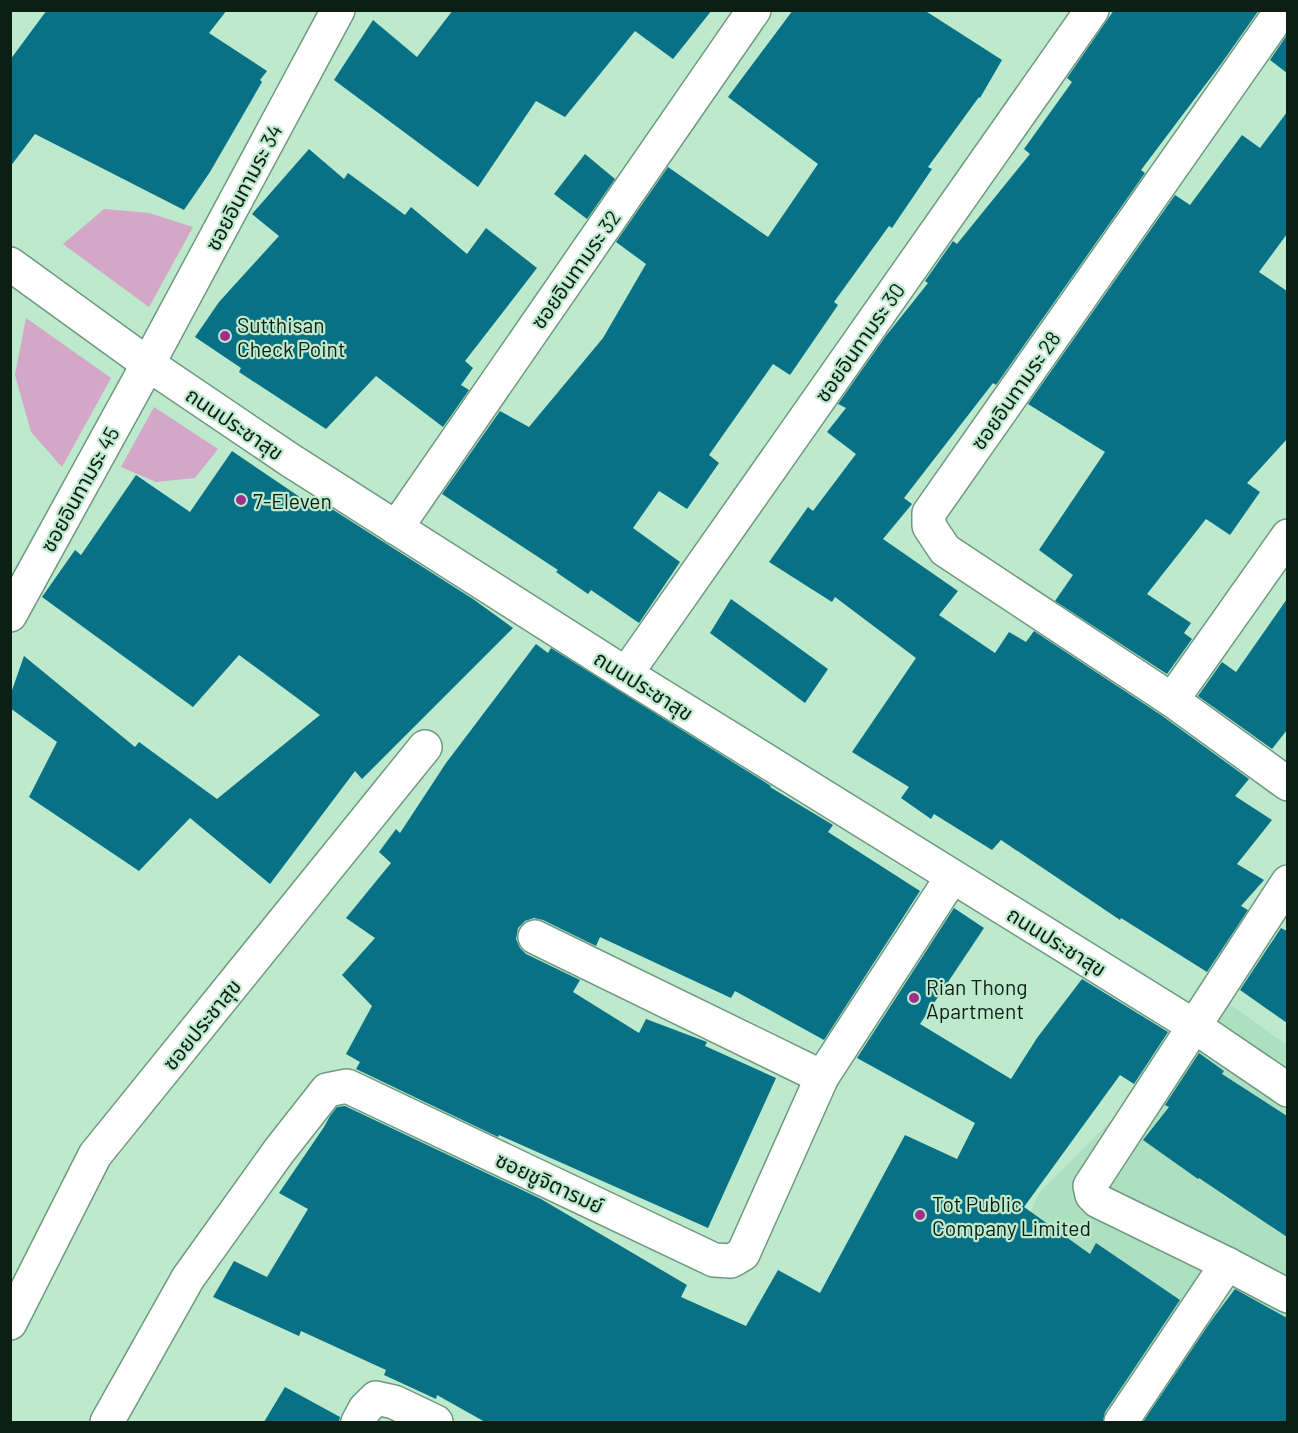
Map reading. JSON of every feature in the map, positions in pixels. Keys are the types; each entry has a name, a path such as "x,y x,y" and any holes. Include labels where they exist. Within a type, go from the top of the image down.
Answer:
{"street":[{"name":"ซอยอินทามระ 34","path":"148,364 338,10"},
{"name":"ซอยอินทามระ 32","path":"396,528 754,10"},
{"name":"ซอยอินทามระ 30","path":"626,674 1092,10"},
{"name":"ซอยอินทามระ 28","path":"1282,10 929,513 929,526 945,550 1172,700 1287,784"},
{"name":"ถนนประชาสุข","path":"10,264 148,364 290,460 626,674 1194,1026 1287,1090"},
{"name":"ซอยอินทามระ 45","path":"10,615 148,364"},
{"path":"1172,700 1287,536"},
{"name":"ซอยประชาสุข","path":"10,1323 95,1155 425,747"},
{"name":"ซอยชูจิตารมย์","path":"107,1422 188,1278 279,1150 327,1089 347,1086 714,1260 731,1261 743,1254 822,1077 952,877"},
{"path":"1287,882 1090,1186 1092,1195 1098,1202 1227,1264 1287,1296"},
{"path":"535,937 822,1077"},
{"path":"1121,1422 1227,1264"},
{"path":"358,1422 365,1409 376,1398 394,1402 435,1422"}],"shaded area":[{"path":"104,209 149,213 193,227 149,307 63,244"},
{"path":"26,318 111,378 62,467 31,432 15,375"},
{"path":"154,407 218,449 195,478 156,482 121,467"},
{"path":"1228,1003 1287,1045 1287,1422 930,1422 1040,1192"}],"building":[{"path":"47,10 227,10 209,33 267,71 210,172 184,210 35,134 10,167 10,60"},
{"path":"453,10 712,10 673,59 635,31 565,117 536,101 478,187 334,80 373,20 417,57"},
{"path":"793,10 924,10 1002,60 980,98 928,167 932,169 892,228 889,226 834,302 838,305 790,375 773,364 709,455 719,463 687,509 659,491 633,528 680,562 639,623 591,590 588,594 556,572 558,570 442,494 500,411 529,427 603,338 646,264 616,242 668,167 768,237 818,164 728,97"},
{"path":"1114,10 1259,10 1141,170 1145,173 996,385 993,383 904,498 912,504 883,539 958,591 939,615 995,653 1009,632 1026,642 1034,631 1161,715 1249,779 1235,796 1272,820 1237,864 1264,880 1241,906 1248,910 1207,972 1121,918 1120,920 1001,840 992,850 934,814 931,819 901,798 909,787 852,752 916,658 835,597 832,602 769,562 808,507 813,511 856,454 827,432 846,408 838,404 885,337 928,283 925,281 953,241 957,244 1030,154 1024,149 1072,82 1067,78"},
{"path":"1287,35 1287,73 1270,60"},
{"path":"1287,112 1287,234 1259,272 1287,291 1287,439 1247,483 1260,492 1230,535 1206,519 1147,594 1191,623 1184,633 1192,639 1167,674 1055,601 1073,575 1039,550 1105,452 1028,404 1175,195 1190,205 1242,135 1260,148"},
{"path":"309,149 344,179 348,173 405,215 411,207 467,254 486,228 537,268 465,361 473,368 461,385 469,390 443,427 376,376 326,429 239,372 241,368 195,337 219,302 279,236 252,214"},
{"path":"585,154 615,179 587,219 554,194"},
{"path":"232,451 319,510 324,504 473,599 513,628 362,779 355,771 270,884 190,818 139,871 29,797 57,742 10,708 10,696 24,656 135,747 139,742 217,799 320,715 239,655 193,707 42,597 75,550 81,555 136,475 190,512"},
{"path":"731,599 828,669 805,703 710,633"},
{"path":"1287,599 1287,730 1272,749 1198,696 1222,662 1236,672"},
{"path":"536,644 548,653 551,648 833,825 828,832 920,891 824,1040 735,991 731,998 600,937 596,946 543,920 534,918 525,921 518,928 516,939 526,954 580,980 573,992 639,1033 646,1019 707,1042 705,1046 776,1078 708,1228 499,1135 498,1137 356,1069 360,1062 346,1054 372,1006 342,975 375,938 346,918 391,863 379,852 396,829 400,833 446,763"},
{"path":"954,908 984,928 920,1024 1011,1079 1037,1038 1082,979 1168,1032 1134,1084 1120,1075 1024,1207 1090,1254 1096,1243 1180,1300 1105,1412 1103,1422 485,1422 437,1395 436,1399 384,1375 386,1370 301,1331 299,1336 213,1297 234,1261 267,1277 308,1209 279,1193 330,1116 337,1107 345,1106 541,1199 687,1285 681,1297 746,1326 778,1270 820,1293 905,1135 957,1159 975,1123 857,1058"},
{"path":"1281,928 1287,931 1287,1023 1240,990"},
{"path":"1199,1053 1224,1071 1222,1074 1287,1116 1287,1237 1143,1140 1169,1107 1165,1105"},
{"path":"1235,1289 1287,1318 1287,1422 1143,1422 1211,1321"},
{"path":"285,1387 340,1417 339,1422 264,1422"}],"place":[{"name":"Sutthisan Check Point","path":"225,336"},
{"name":"7-Eleven","path":"241,500"},
{"name":"Rian Thong Apartment","path":"914,998"},
{"name":"Tot Public Company Limited","path":"920,1215"}]}
